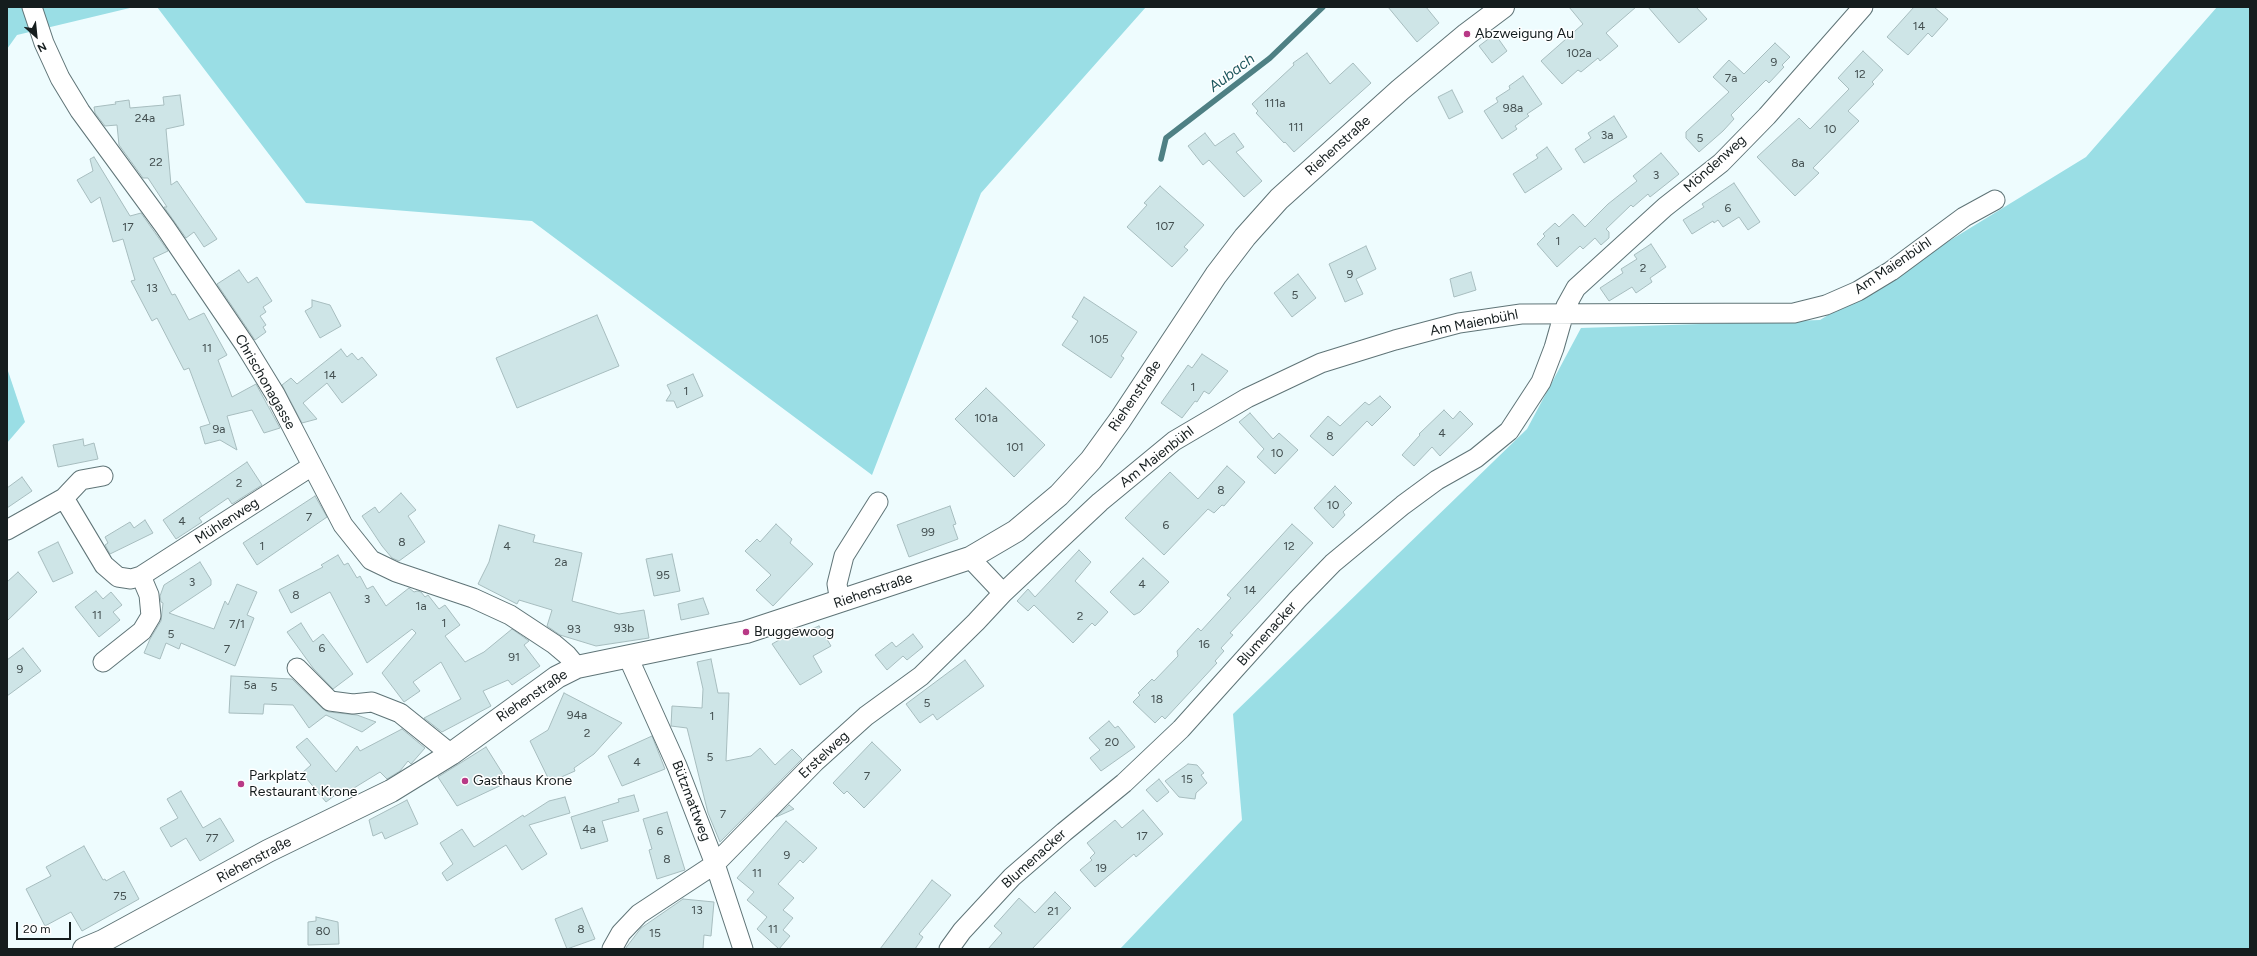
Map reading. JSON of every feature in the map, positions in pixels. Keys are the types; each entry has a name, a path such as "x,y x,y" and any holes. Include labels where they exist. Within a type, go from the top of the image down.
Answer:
{"street":[{"name":"Chrischonagasse","path":"32,7 44,43 60,78 80,111 165,227 245,345 275,394 343,525 371,560 396,572 473,598 510,615 554,644 567,655 576,667"},
{"name":"Riehenstraße","path":"84,949 103,941 268,851 391,791 451,754 557,676 576,667 746,632 970,558 1016,531 1059,495 1091,460 1120,420 1216,275 1245,237 1279,199 1400,90 1467,34 1503,7"},
{"name":"Möndenweg","path":"1563,314 1569,298 1576,288 1664,207 1720,163 1767,116 1863,7"},
{"name":"Am Maienbühl","path":"1003,593 1100,502 1174,441 1247,398 1321,363 1409,336 1459,323 1521,314 1794,313 1826,305 1858,291 1891,271 1964,217 1995,200"},
{"name":"Blumenacker","path":"949,949 962,931 1012,878 1064,832 1124,783 1181,729 1298,599 1333,564 1402,505 1437,480 1476,458 1509,431 1541,382 1554,348 1563,314"},
{"name":"Mühlenweg","path":"64,498 104,565 118,578 131,579 141,576 312,466"},
{"path":"7,530 64,498 81,480 103,476"},
{"path":"840,602 837,584 844,556 878,502"},
{"path":"970,558 1003,593"},
{"path":"103,662 142,631 151,616 149,595 141,576"},
{"name":"Erstelweg","path":"612,949 622,933 639,914 715,864 815,762 866,716 921,676 1003,593"},
{"name":"Bützmattweg","path":"628,657 677,766 715,864 743,949"},
{"path":"297,668 330,701 353,704 372,702 400,713 451,754"}],"shaded area":[{"path":"7,7 134,7 17,35 7,49"},
{"path":"157,7 1146,7 981,193 872,475 532,221 306,203"},
{"path":"2217,7 2250,7 2250,949 1120,949 1242,820 1233,714 1527,429 1581,328 1820,320 2086,157"},
{"path":"7,368 25,422 7,443"}],"building":[{"path":"1388,7 1426,7 1439,23 1417,42"},
{"path":"1569,7 1636,7 1606,33 1618,46 1600,61 1598,58 1581,72 1578,70 1562,84 1541,61 1583,24"},
{"path":"1648,7 1696,7 1707,19 1679,43"},
{"path":"1914,7 1934,7 1948,19 1932,37 1928,33 1908,55 1887,37"},
{"path":"1495,34 1507,51 1492,63 1479,46"},
{"path":"1775,43 1790,57 1782,65 1784,67 1769,83 1766,80 1731,115 1734,119 1699,152 1686,138 1686,132 1729,92 1713,77 1729,60 1744,74"},
{"path":"1863,51 1883,70 1872,82 1874,84 1848,111 1859,121 1813,168 1819,173 1795,196 1757,157 1799,118 1810,129 1849,89 1838,78"},
{"path":"1307,53 1330,84 1353,63 1371,83 1294,152 1256,113 1258,111 1252,104 1294,65 1293,63"},
{"path":"1523,76 1542,104 1527,114 1529,116 1515,126 1517,129 1502,139 1484,111 1498,102 1496,98 1510,89 1509,86"},
{"path":"1452,90 1463,112 1449,119 1438,97"},
{"path":"180,95 184,125 166,129 171,185 177,181 217,239 204,247 194,232 186,238 164,207 167,207 148,178 143,178 119,145 117,125 105,126 95,113 94,107 116,104 115,102 129,100 130,108 164,105 163,97"},
{"path":"1614,116 1627,137 1584,163 1575,149 1591,138 1588,133"},
{"path":"1205,133 1215,146 1234,133 1244,147 1236,152 1262,181 1244,197 1209,160 1203,165 1188,146"},
{"path":"1547,147 1562,169 1525,193 1513,174 1538,158 1536,155"},
{"path":"1661,153 1679,174 1650,197 1648,194 1633,207 1631,205 1606,229 1609,232 1609,238 1601,245 1595,238 1583,249 1580,246 1557,267 1537,244 1545,236 1543,234 1555,223 1559,227 1573,214 1585,227 1608,204 1637,181 1633,176"},
{"path":"94,157 130,216 141,213 168,251 153,258 172,295 175,294 189,320 204,313 227,355 218,360 232,397 256,384 280,428 264,433 252,410 227,416 237,450 220,440 205,444 200,427 210,424 189,368 184,370 157,318 152,321 131,281 135,280 123,239 113,242 100,197 91,203 77,180 93,171 90,159"},
{"path":"1734,183 1760,222 1748,230 1739,217 1723,227 1718,220 1714,223 1713,221 1692,234 1683,220 1704,207 1702,204"},
{"path":"1160,186 1204,225 1184,247 1188,250 1172,267 1127,227 1147,205 1144,203"},
{"path":"1651,244 1666,267 1650,278 1652,282 1636,293 1632,287 1609,301 1600,288 1623,273 1621,269 1637,259 1634,255"},
{"path":"1366,246 1376,269 1356,279 1363,294 1345,302 1329,264"},
{"path":"239,270 248,283 257,277 272,301 263,307 266,312 260,316 266,325 263,327 266,332 255,340 217,284"},
{"path":"1471,272 1476,290 1454,297 1450,279"},
{"path":"1298,274 1316,298 1292,317 1274,293"},
{"path":"1084,297 1137,332 1121,356 1124,358 1111,378 1062,345 1078,321 1072,317"},
{"path":"312,300 330,305 341,326 320,338 305,311 312,307"},
{"path":"597,315 619,366 517,408 496,358"},
{"path":"341,349 347,357 352,353 358,360 362,357 377,375 342,403 327,383 303,403 317,419 302,423 282,385 291,378 297,384"},
{"path":"1202,354 1228,371 1209,394 1204,391 1197,402 1195,401 1182,418 1161,403 1188,365 1192,368"},
{"path":"693,374 703,396 677,408 674,401 666,401 671,393 667,385"},
{"path":"986,388 1045,445 1014,477 955,419"},
{"path":"1380,396 1391,407 1372,426 1367,421 1333,456 1310,436 1328,416 1340,426 1365,402 1369,405"},
{"path":"1444,410 1453,419 1460,411 1473,424 1440,456 1432,447 1414,466 1402,455 1420,435 1419,434"},
{"path":"1250,413 1273,439 1279,433 1298,450 1275,474 1257,457 1264,449 1239,422"},
{"path":"83,439 84,446 94,443 98,459 58,467 53,445"},
{"path":"247,462 262,485 232,504 228,498 199,518 202,522 176,539 163,520"},
{"path":"1227,466 1245,482 1224,506 1222,505 1214,513 1208,509 1164,555 1125,518 1170,472 1198,499"},
{"path":"22,477 32,491 7,508 7,488"},
{"path":"1335,486 1352,503 1343,512 1345,515 1333,528 1314,508"},
{"path":"401,493 416,510 408,516 425,542 399,561 392,558 382,546 362,516 375,507 379,513"},
{"path":"315,496 327,517 257,565 243,543"},
{"path":"950,506 956,524 953,525 958,539 909,557 897,525"},
{"path":"145,520 153,533 110,554 105,545 108,543 105,537 130,522 134,528"},
{"path":"776,524 792,539 790,543 813,564 773,606 756,590 771,575 745,551 757,539 760,542"},
{"path":"1292,524 1313,543 1230,633 1233,635 1221,648 1224,651 1215,661 1217,663 1165,719 1162,716 1155,723 1133,702 1140,695 1138,693 1152,679 1154,681 1178,656 1177,651 1198,628 1201,631 1231,598 1227,595"},
{"path":"499,525 535,535 533,542 582,553 572,601 619,614 644,610 649,638 596,646 560,635 547,626 552,610 519,600 517,604 478,584 489,562"},
{"path":"58,542 73,573 53,582 38,552"},
{"path":"1079,550 1091,562 1075,581 1108,612 1095,626 1092,623 1073,643 1034,605 1028,611 1017,601 1028,589 1035,597"},
{"path":"672,554 680,591 654,596 646,559"},
{"path":"338,555 344,565 348,563 357,578 360,576 367,589 373,586 386,606 409,588 414,592 421,592 425,597 428,595 439,609 445,605 460,625 445,636 465,662 484,652 512,629 529,641 524,645 540,666 512,685 508,680 483,691 491,706 442,732 424,718 461,699 441,662 413,682 420,691 404,702 382,673 416,633 412,629 367,663 330,592 291,613 279,590 323,567 321,565"},
{"path":"1143,558 1169,582 1140,612 1134,615 1110,592"},
{"path":"200,562 211,580 211,585 169,613 214,629 225,601 228,605 237,584 257,592 247,615 254,618 235,666 181,643 179,649 166,643 160,659 144,653 150,639 161,621 163,603 161,602 160,596 164,585"},
{"path":"18,572 37,592 7,621 7,582"},
{"path":"96,591 103,599 111,592 122,605 113,612 120,620 99,637 75,607"},
{"path":"703,598 709,614 681,620 678,604"},
{"path":"301,623 313,642 323,634 353,674 333,689 313,668 287,632"},
{"path":"819,626 831,646 813,656 822,672 800,685 772,644 797,630 799,634"},
{"path":"913,634 923,647 907,660 903,656 887,670 875,655 892,642 896,647"},
{"path":"23,648 41,671 7,696 7,660"},
{"path":"711,659 718,693 729,693 726,761 751,756 760,748 775,765 792,749 802,759 720,842 708,813 687,728 671,726 672,706 702,708 703,689 697,662"},
{"path":"965,660 984,686 937,720 933,714 920,723 906,704"},
{"path":"231,676 292,679 323,709 329,712 357,715 376,722 362,732 326,715 309,728 293,705 264,704 263,714 229,713"},
{"path":"564,693 622,723 594,754 574,768 575,771 550,782 530,741 548,730"},
{"path":"1109,721 1115,728 1118,726 1135,747 1101,771 1090,758 1100,750 1089,738"},
{"path":"402,729 425,748 411,764 408,761 400,771 387,779 380,772 341,796 338,793 326,802 302,773 311,765 296,747 307,738 336,772 357,746 360,751"},
{"path":"652,736 665,769 622,786 608,756"},
{"path":"872,742 901,770 864,808 847,791 844,794 833,783"},
{"name":"Gasthaus Krone","path":"486,747 508,782 457,806 438,777"},
{"path":"1188,764 1197,765 1204,773 1201,775 1207,783 1196,793 1195,799 1179,797 1165,781"},
{"path":"1159,779 1169,792 1157,802 1146,790"},
{"path":"181,791 203,828 220,818 234,841 200,861 186,838 171,847 160,828 178,818 167,799"},
{"path":"634,795 639,811 602,821 608,841 581,849 571,817 619,802 618,799"},
{"path":"565,797 570,813 529,825 547,854 522,870 506,845 447,881 442,873 453,864 440,843 462,829 474,847 523,815 524,817 549,801"},
{"path":"407,800 418,824 385,839 382,832 373,836 369,820"},
{"path":"789,805 794,809 776,817"},
{"path":"1143,810 1163,834 1136,857 1134,854 1095,887 1080,870 1092,860 1090,858 1095,853 1087,843 1115,820 1122,828"},
{"path":"667,812 685,870 657,879 649,850 652,849 643,819"},
{"path":"786,821 817,848 803,863 800,860 778,884 794,898 783,910 793,918 783,930 790,936 779,949 757,929 767,917 747,900 754,892 737,878"},
{"path":"84,846 103,880 105,879 106,881 124,871 139,899 82,931 71,912 45,926 26,889 51,876 46,867"},
{"path":"932,880 951,895 919,934 923,937 915,949 880,949"},
{"path":"1055,892 1071,908 1032,949 988,949 1002,933 994,926 1019,898 1035,913"},
{"path":"683,899 714,902 711,936 704,935 703,949 625,949 641,928"},
{"path":"582,908 595,939 567,949 555,919"},
{"path":"316,917 338,922 339,944 308,945 308,922 316,921"}],"waterway":[{"name":"Aubach","path":"1161,159 1166,138 1270,58 1323,7"}],"place":[{"name":"Abzweigung Au","path":"1467,34"},
{"name":"Bruggewoog","path":"746,632"},
{"name":"Gasthaus Krone","path":"465,781"},
{"name":"Parkplatz Restaurant Krone","path":"241,784"}]}
